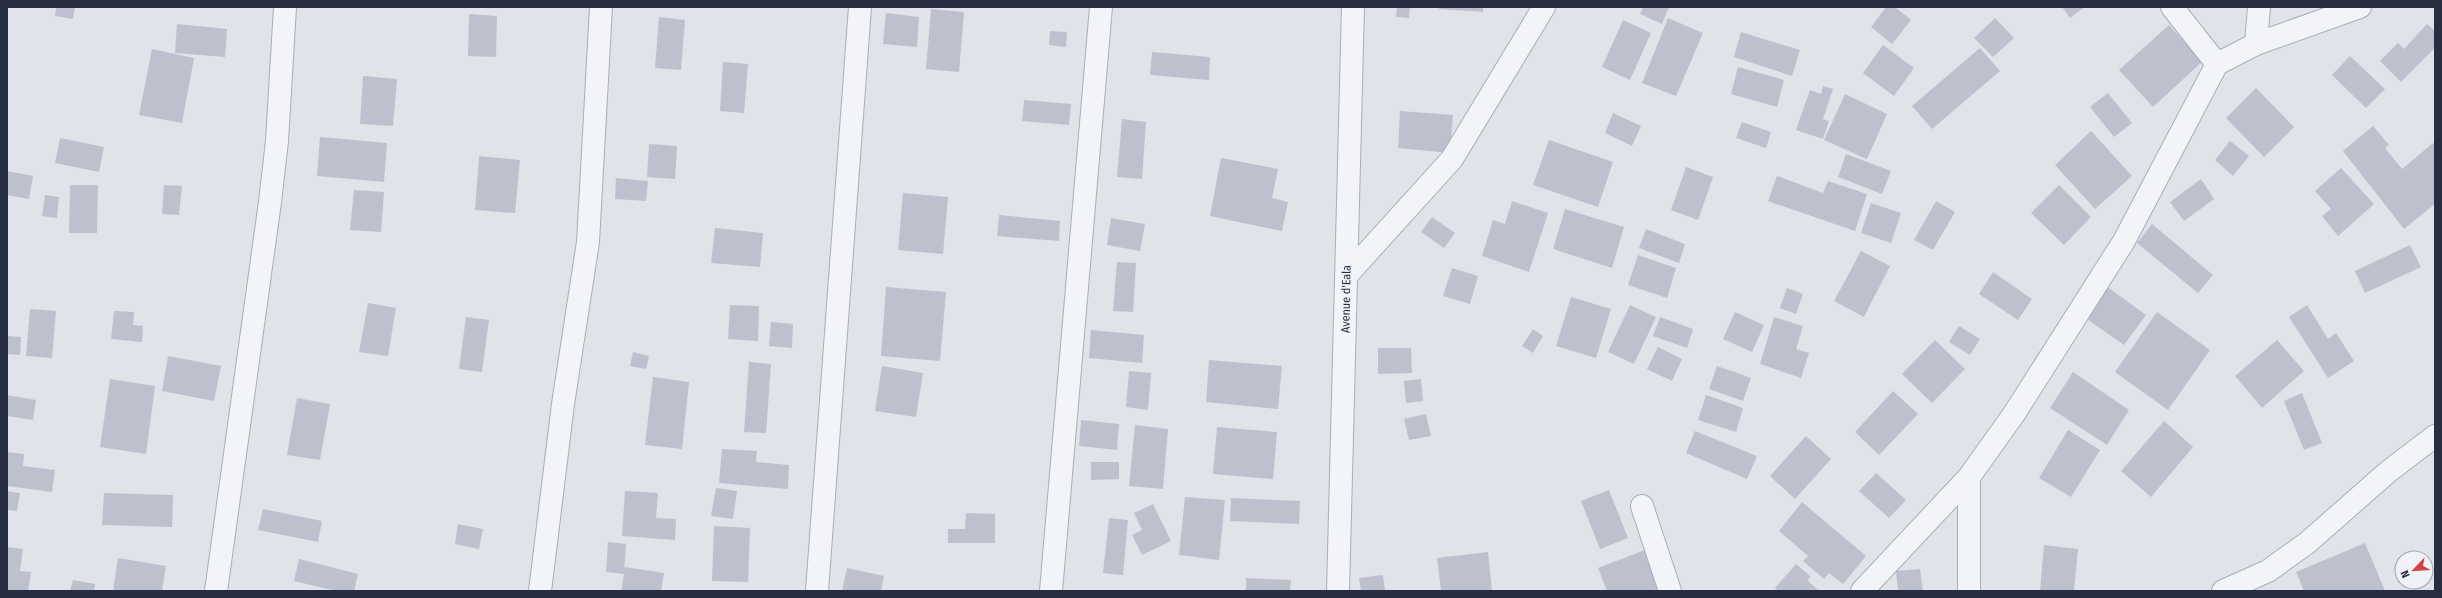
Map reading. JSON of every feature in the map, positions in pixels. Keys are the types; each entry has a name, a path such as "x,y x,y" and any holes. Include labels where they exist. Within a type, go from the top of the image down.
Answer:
{"street":[{"path":"216,591 271,194 277,141 285,7"},
{"path":"540,591 563,404 588,242 601,7"},
{"path":"817,591 860,7"},
{"path":"1051,591 1101,7"},
{"name":"Avenue d'Eala","path":"1338,591 1353,7"},
{"path":"1346,276 1452,159 1544,7"},
{"path":"2172,7 2217,64"},
{"path":"2256,44 2259,7"},
{"path":"1862,591 1969,477 2014,414 2124,241 2217,64 2256,44 2360,7"},
{"path":"2223,591 2268,572 2302,547 2389,471 2435,436"},
{"path":"1969,477 1969,591"},
{"path":"1642,506 1670,591"}],"building":[{"path":"56,7 75,7 73,19 55,16"},
{"path":"1397,7 1410,7 1409,18 1396,17"},
{"path":"1439,7 1483,7 1483,12 1439,9"},
{"path":"1643,7 1669,7 1662,24 1640,14"},
{"path":"1886,7 1895,7 1911,20 1892,44 1871,27"},
{"path":"2062,7 2085,7 2070,18"},
{"path":"931,9 964,12 959,72 926,69"},
{"path":"886,13 919,17 917,47 883,44"},
{"path":"469,14 497,16 496,57 468,56"},
{"path":"659,17 685,20 681,70 655,68"},
{"path":"1668,18 1703,33 1676,96 1642,83"},
{"path":"1995,18 2014,38 1993,57 1974,38"},
{"path":"1623,20 1651,33 1630,80 1602,67"},
{"path":"177,24 227,29 225,57 175,53"},
{"path":"2427,24 2435,31 2435,48 2401,82 2380,61 2398,43 2404,49"},
{"path":"2169,25 2202,62 2153,107 2119,70"},
{"path":"1050,31 1067,32 1066,47 1049,45"},
{"path":"1741,32 1800,50 1792,76 1734,57"},
{"path":"1883,45 1914,68 1894,96 1863,73"},
{"path":"1980,48 2000,71 1932,129 1912,106"},
{"path":"152,49 194,58 182,123 139,115"},
{"path":"1152,52 1210,57 1209,80 1150,75"},
{"path":"2350,56 2385,89 2366,108 2332,75"},
{"path":"723,62 748,64 744,113 720,111"},
{"path":"1738,67 1784,80 1777,107 1731,94"},
{"path":"363,76 397,79 393,126 360,124"},
{"path":"1823,86 1833,89 1823,119 1829,121 1823,139 1796,130 1810,90 1821,94"},
{"path":"2256,88 2294,127 2264,157 2226,118"},
{"path":"2108,93 2132,123 2114,137 2090,107"},
{"path":"1845,94 1887,114 1867,159 1824,140"},
{"path":"1024,100 1071,104 1069,125 1022,121"},
{"path":"1400,111 1453,115 1450,153 1398,148"},
{"path":"1613,113 1641,126 1632,146 1605,133"},
{"path":"1122,119 1146,122 1142,179 1117,177"},
{"path":"1742,122 1771,132 1766,148 1736,138"},
{"path":"2373,126 2389,145 2385,148 2402,169 2433,143 2435,145 2435,204 2404,229 2343,151"},
{"path":"2091,131 2132,176 2095,209 2055,165"},
{"path":"320,137 387,143 384,182 317,176"},
{"path":"60,138 104,147 99,172 55,163"},
{"path":"1549,140 1613,162 1598,207 1533,185"},
{"path":"2230,141 2249,156 2233,176 2215,160"},
{"path":"649,144 677,146 675,179 647,177"},
{"path":"1846,154 1891,171 1882,194 1838,177"},
{"path":"479,156 520,160 515,213 475,210"},
{"path":"1221,158 1278,169 1272,198 1288,202 1282,231 1210,216"},
{"path":"1686,167 1713,177 1698,220 1671,210"},
{"path":"2341,168 2374,204 2338,236 2322,216 2331,209 2315,191"},
{"path":"7,171 33,176 29,199 7,195"},
{"path":"1777,176 1823,193 1828,181 1867,194 1855,231 1768,201"},
{"path":"616,178 648,181 646,201 615,199"},
{"path":"2201,179 2214,199 2184,221 2170,202"},
{"path":"70,185 98,185 97,233 69,233"},
{"path":"164,185 182,186 179,215 162,214"},
{"path":"2059,185 2091,217 2064,245 2031,213"},
{"path":"354,190 384,192 381,232 350,230"},
{"path":"903,193 948,197 943,254 898,250"},
{"path":"45,195 59,197 57,218 42,216"},
{"path":"1512,201 1548,213 1529,272 1482,256 1493,220 1505,224"},
{"path":"1936,201 1955,212 1933,250 1914,240"},
{"path":"1871,203 1901,213 1891,243 1861,233"},
{"path":"1565,209 1624,227 1612,268 1553,249"},
{"path":"999,215 1060,221 1059,241 997,236"},
{"path":"1432,217 1455,233 1444,248 1421,232"},
{"path":"1111,218 1145,224 1140,251 1107,245"},
{"path":"2152,224 2213,275 2198,293 2137,243"},
{"path":"715,228 763,233 760,267 711,263"},
{"path":"1646,229 1685,244 1679,263 1639,248"},
{"path":"2410,245 2421,267 2365,293 2355,271"},
{"path":"1861,251 1890,266 1864,317 1834,301"},
{"path":"1638,255 1676,268 1667,298 1628,285"},
{"path":"1117,262 1136,263 1133,312 1113,311"},
{"path":"1452,268 1478,276 1470,304 1443,296"},
{"path":"1993,272 2032,299 2018,320 1979,294"},
{"path":"2102,283 2146,315 2124,345 2080,314"},
{"path":"886,287 946,292 940,361 881,356"},
{"path":"1787,288 1803,294 1796,314 1780,308"},
{"path":"1571,297 1611,309 1596,358 1556,346"},
{"path":"368,303 396,308 388,356 359,352"},
{"path":"730,305 759,306 758,341 728,339"},
{"path":"1630,305 1656,317 1634,364 1608,352"},
{"path":"2307,305 2328,339 2336,333 2354,361 2328,378 2289,317"},
{"path":"30,309 56,311 52,358 26,356"},
{"path":"114,311 134,312 133,325 143,326 142,342 111,339"},
{"path":"1735,312 1764,325 1752,352 1723,339"},
{"path":"2157,312 2210,350 2168,410 2115,372"},
{"path":"466,317 489,320 482,372 459,369"},
{"path":"1660,317 1693,329 1687,348 1653,336"},
{"path":"1774,317 1803,326 1796,349 1809,353 1801,378 1760,364"},
{"path":"771,322 793,324 792,348 769,346"},
{"path":"1959,326 1980,339 1970,355 1949,342"},
{"path":"1533,329 1543,336 1533,353 1522,346"},
{"path":"1091,330 1144,335 1142,363 1089,358"},
{"path":"7,336 21,337 20,355 7,354"},
{"path":"1935,340 1965,369 1932,403 1902,374"},
{"path":"2277,340 2304,371 2262,408 2235,376"},
{"path":"1658,347 1682,359 1672,381 1647,369"},
{"path":"1378,348 1411,348 1412,373 1378,374"},
{"path":"633,352 649,356 646,369 630,366"},
{"path":"168,356 221,366 214,401 162,391"},
{"path":"1209,360 1282,366 1278,409 1206,402"},
{"path":"749,362 771,364 766,433 744,432"},
{"path":"882,366 923,373 916,417 875,411"},
{"path":"1717,366 1751,378 1743,401 1709,389"},
{"path":"1129,371 1151,373 1148,410 1126,407"},
{"path":"2073,372 2129,410 2107,445 2050,408"},
{"path":"653,377 689,382 682,449 645,445"},
{"path":"110,379 155,386 146,454 100,447"},
{"path":"1421,379 1423,401 1406,403 1404,381"},
{"path":"1893,391 1918,414 1879,455 1855,432"},
{"path":"2302,393 2322,443 2304,450 2284,401"},
{"path":"7,395 36,400 33,420 7,416"},
{"path":"1706,395 1743,408 1736,432 1698,420"},
{"path":"297,398 330,404 320,460 287,455"},
{"path":"1426,414 1431,436 1409,440 1404,419"},
{"path":"1081,420 1119,424 1117,450 1079,446"},
{"path":"2164,421 2193,447 2151,497 2121,471"},
{"path":"1135,425 1168,429 1163,489 1129,486"},
{"path":"1217,427 1277,432 1273,479 1213,474"},
{"path":"2068,430 2100,450 2071,497 2039,478"},
{"path":"1695,431 1757,456 1747,479 1686,453"},
{"path":"1806,436 1831,459 1795,499 1770,476"},
{"path":"722,449 757,451 756,462 789,465 788,489 719,483"},
{"path":"7,452 24,454 23,466 55,470 52,492 7,486"},
{"path":"1091,462 1119,462 1119,479 1091,480"},
{"path":"1876,473 1906,500 1889,518 1859,491"},
{"path":"716,488 737,491 733,519 711,516"},
{"path":"1609,490 1628,538 1600,549 1581,501"},
{"path":"7,491 20,493 17,511 7,510"},
{"path":"625,491 658,493 656,518 676,519 675,540 622,536"},
{"path":"104,493 173,495 172,527 102,525"},
{"path":"1185,497 1225,500 1219,560 1179,555"},
{"path":"1231,498 1300,501 1299,524 1230,521"},
{"path":"1802,502 1866,556 1843,584 1829,573 1824,579 1803,561 1808,556 1779,531"},
{"path":"1153,504 1171,541 1142,555 1132,535 1142,530 1134,513"},
{"path":"263,509 322,521 318,542 258,530"},
{"path":"966,513 995,514 995,543 948,543 948,529 965,529"},
{"path":"1109,518 1128,520 1123,575 1103,573"},
{"path":"458,524 483,529 479,549 455,544"},
{"path":"714,526 750,528 748,582 712,581"},
{"path":"608,542 626,544 624,571 625,567 664,573 661,591 621,591 624,574 606,572"},
{"path":"2365,543 2385,591 2304,591 2296,572"},
{"path":"2044,545 2078,549 2074,591 2040,591"},
{"path":"7,547 23,549 20,571 31,572 28,591 7,591"},
{"path":"1650,548 1666,591 1607,591 1598,568"},
{"path":"1488,552 1492,591 1441,591 1437,558"},
{"path":"118,558 166,566 162,591 113,591"},
{"path":"299,559 358,574 354,591 336,591 294,581"},
{"path":"1796,564 1811,577 1807,580 1819,591 1778,591 1775,588"},
{"path":"847,568 884,576 881,591 842,591"},
{"path":"1920,569 1923,591 1898,591 1896,571"},
{"path":"1383,575 1385,591 1361,591 1359,578"},
{"path":"1246,578 1291,580 1290,591 1246,591"},
{"path":"73,580 95,584 94,591 70,591"}]}
